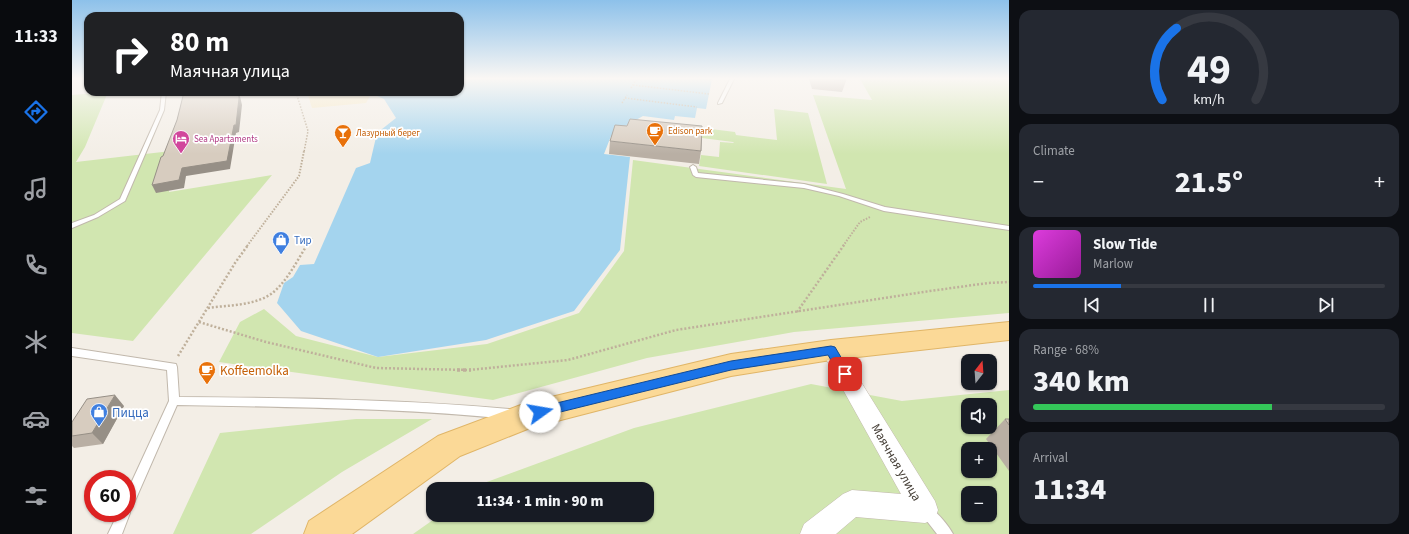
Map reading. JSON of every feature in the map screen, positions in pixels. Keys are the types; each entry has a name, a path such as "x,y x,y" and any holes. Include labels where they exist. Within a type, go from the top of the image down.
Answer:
{"main road":[{"path":"322,534 450,446 526,416 731,365 831,350 1009,331"}],"street":[{"name":"Маячная улица","path":"831,350 925,510"},
{"name":"Маячная улица","path":"814,534 852,503 925,510"}],"lane":[{"path":"72,226 96,216 123,200 162,110 163,104"},
{"path":"693,167 696,175 804,186 841,195 884,210 1009,228"},
{"path":"72,352 172,366 174,401 136,486"},
{"path":"174,401 348,403 448,408 526,416"},
{"path":"925,510 946,534"},
{"path":"114,534 120,522"}],"path":[{"path":"172,366 235,263 299,176 308,131 300,104"},
{"path":"672,104 697,107"},
{"path":"797,312 860,222 884,210"},
{"path":"208,308 254,301 268,297 277,289 312,238"},
{"path":"199,322 266,342 376,368 469,370 568,360 676,330 966,286 1009,282"}],"green space":[{"path":"72,104 103,104 85,147 76,162 171,151 169,192 272,175 133,341 72,333"},
{"path":"816,104 1009,104 1009,313 794,332 647,358 493,400 219,362 240,322 264,309 296,336 378,357 487,344 579,313 624,251 633,160 846,189"},
{"path":"774,109 808,113 827,184 699,166 701,155 719,157 720,142 734,143 702,138 703,128 735,132 736,135 777,140"},
{"path":"811,384 902,401 1009,390 1009,534 413,534 430,522 654,522 654,482 487,482 634,428"},
{"path":"356,419 432,419 342,472 251,534 173,534 220,433"}],"sand":[{"path":"311,104 356,104 312,108"}],"water":[{"path":"387,104 707,104 706,109 697,108 695,118 675,116 674,120 643,116 620,129 619,137 611,136 604,154 630,157 620,250 574,311 486,340 378,357 301,331 277,303 284,283 293,277 300,265 314,264 356,168 370,163 377,133 396,118"}],"building":[{"path":"181,104 238,104 236,125 234,125 227,161 182,168 179,180 152,185 161,157 163,156 177,120"},
{"path":"630,119 702,126 701,151 610,141 615,125 627,126"},
{"path":"115,395 92,433 72,436 72,422 87,399"},
{"path":"1005,419 1009,419 1009,425"}],"place":[{"name":"Edison park","path":"655,146"},
{"name":"Лазурный берег","path":"343,148"},
{"name":"Sea Apartaments","path":"181,154"},
{"name":"Тир","path":"281,255"},
{"name":"Koffeemolka","path":"207,385"},
{"name":"Пицца","path":"99,427"}],"route":[{"path":"540,412 731,365 831,350 845,374"}]}
